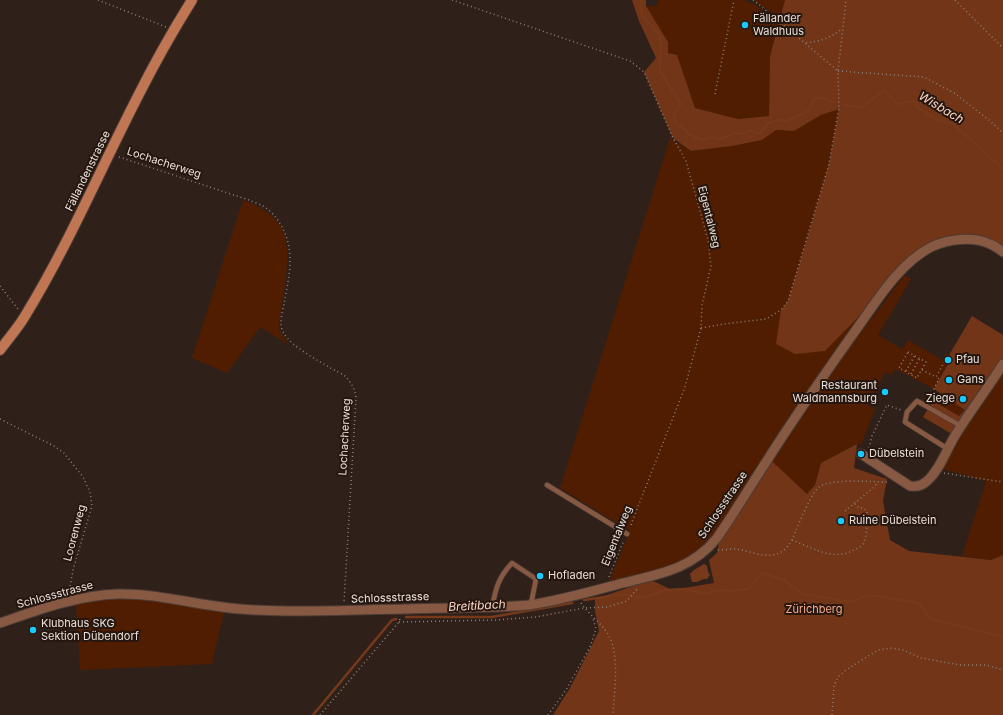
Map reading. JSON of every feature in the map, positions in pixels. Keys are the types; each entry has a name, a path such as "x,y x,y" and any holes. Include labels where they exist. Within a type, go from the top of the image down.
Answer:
{"main road":[{"name":"Fällandenstrasse","path":"0,350 24,317 50,274 137,97 173,30 192,0"}],"street":[{"name":"Schlossstrasse","path":"0,623 69,601 100,595 141,594 238,609 344,612 492,607 530,604 576,595 676,569 699,556 710,547 767,459 883,292 917,256 932,247 952,241 970,240 990,244 1003,252"},
{"path":"864,456 910,486 920,486 928,480 936,470 961,426 1003,364"}],"lane":[{"path":"948,449 905,422 907,412 917,401 961,426"},
{"path":"548,485 627,534"},
{"path":"492,607 496,586 503,572 512,563 536,579 530,604"}],"path":[{"path":"98,0 173,30"},
{"name":"Eigentalweg","path":"452,0 630,61 644,72 673,138 686,161 708,240 711,266 702,305 702,328 685,387 604,588"},
{"path":"715,94 734,0"},
{"path":"752,0 762,6 838,71 924,77 954,93 989,120 1003,133"},
{"path":"702,328 766,319 781,310 788,301 829,164 840,108 838,71 846,0"},
{"path":"955,0 1003,48"},
{"path":"806,43 821,41 843,28"},
{"name":"Lochacherweg","path":"110,153 263,206 277,219 283,228 289,248 290,262 282,318 282,330 287,339 295,346 345,376 351,382 355,390 356,398 344,612"},
{"path":"0,286 24,317"},
{"path":"908,352 920,358 926,362 917,378 899,368 908,352"},
{"path":"906,372 915,355"},
{"path":"911,374 920,358"},
{"path":"936,377 947,358"},
{"path":"911,361 917,364"},
{"path":"922,370 939,379 924,405"},
{"path":"864,456 887,405 907,412"},
{"name":"Loorenweg","path":"0,419 54,446 64,453 83,477 90,492 92,506 69,587 69,601"},
{"path":"936,470 940,472 1003,482"},
{"path":"710,547 717,550 736,549 764,555 773,555 782,552 792,540 813,494 818,487 837,482 888,482"},
{"path":"845,511 855,504 878,482"},
{"path":"792,540 830,554 846,554 858,548 863,544 865,539 868,514 864,508 859,508 855,504"},
{"path":"399,622 536,617 584,608 607,607 627,601 635,592"},
{"path":"576,595 584,608 600,624 610,637 615,655 613,715"},
{"path":"320,715 399,622 402,609"},
{"path":"548,715 566,690 590,647 596,629 593,617"},
{"path":"832,715 834,686 838,677 846,670 878,650 892,648 903,650 921,658 960,665 986,665 1003,670"}],"shaded area":[{"path":"658,0 743,0 755,4 778,25 770,56 769,116 738,119 695,108 677,55 668,53 646,6 658,6"},
{"path":"754,0 785,0 780,19"},
{"path":"839,108 829,164 788,301 781,310 870,305 717,531 708,542 691,557 672,568 649,575 608,584 630,531 560,488 670,138 691,151 732,146 762,140 776,130 794,131 821,115"},
{"path":"243,200 270,214 277,221 283,232 286,244 287,259 279,330 289,345 260,327 227,373 192,358"},
{"path":"905,275 911,279 878,335 902,349 908,340 942,360 946,353 955,359 965,410 959,416 938,404 944,396 942,394 948,364 934,389 895,369 892,375 885,372 868,405 875,409 861,445 857,444 821,463 815,485 807,494 772,461 828,375"},
{"path":"1003,364 1003,555 991,560 962,556 986,481 939,468"},
{"path":"704,564 707,566 710,575 707,579 692,582 690,574"},
{"path":"107,598 133,598 224,611 212,664 80,670 76,605"}],"green space":[{"path":"632,0 646,0 646,6 668,42 668,53 677,55 695,108 738,119 769,116 770,56 785,0 1003,0 1003,252 970,240 932,247 870,305 825,351 795,354 776,344 781,310 788,301 829,164 839,109 821,115 794,131 776,130 762,140 732,146 691,151 673,138 644,72 656,58 639,21"},
{"path":"972,316 1003,335 1003,363 955,436 923,417 933,401 959,416 965,410 934,389 948,364 945,362"},
{"name":"Zürichberg","path":"857,444 854,468 887,479 883,501 890,540 909,551 991,560 1003,555 1003,715 553,715 570,688 599,631 595,611 595,599 651,580 672,590 714,583 709,560 717,553 719,543 772,461 807,494 815,485 821,463"}],"waterway":[{"name":"Wisbach","path":"641,0 642,16 661,37 660,71 681,104 674,115 676,125 683,128 689,134 702,140 713,137 718,139 723,138 735,133 742,134 750,130 756,133 761,133 768,123 778,120 787,121 806,112 810,109 814,99 822,97 834,102"},
{"name":"Wisbach","path":"843,105 862,107 885,91 897,104 914,101 918,108 939,121 952,123 1003,169"},
{"path":"584,600 625,594 635,597 646,597 665,590 686,589 704,594 719,590 733,591 749,589 762,573 784,580 803,594 851,602 869,595 918,603 931,619 1003,637"},
{"name":"Breitibach","path":"406,617 492,617 572,603"},
{"name":"Breitibach","path":"313,715 392,620 396,619"}],"place":[{"name":"Fällander Waldhuus","path":"745,25"},
{"name":"Pfau","path":"948,360"},
{"name":"Gans","path":"949,380"},
{"name":"Restaurant Waldmannsburg","path":"885,392"},
{"name":"Ziege","path":"963,399"},
{"name":"Dübelstein","path":"861,454"},
{"name":"Ruine Dübelstein","path":"841,521"},
{"name":"Hofladen","path":"540,576"},
{"name":"Klubhaus SKG Sektion Dübendorf","path":"33,630"}]}
